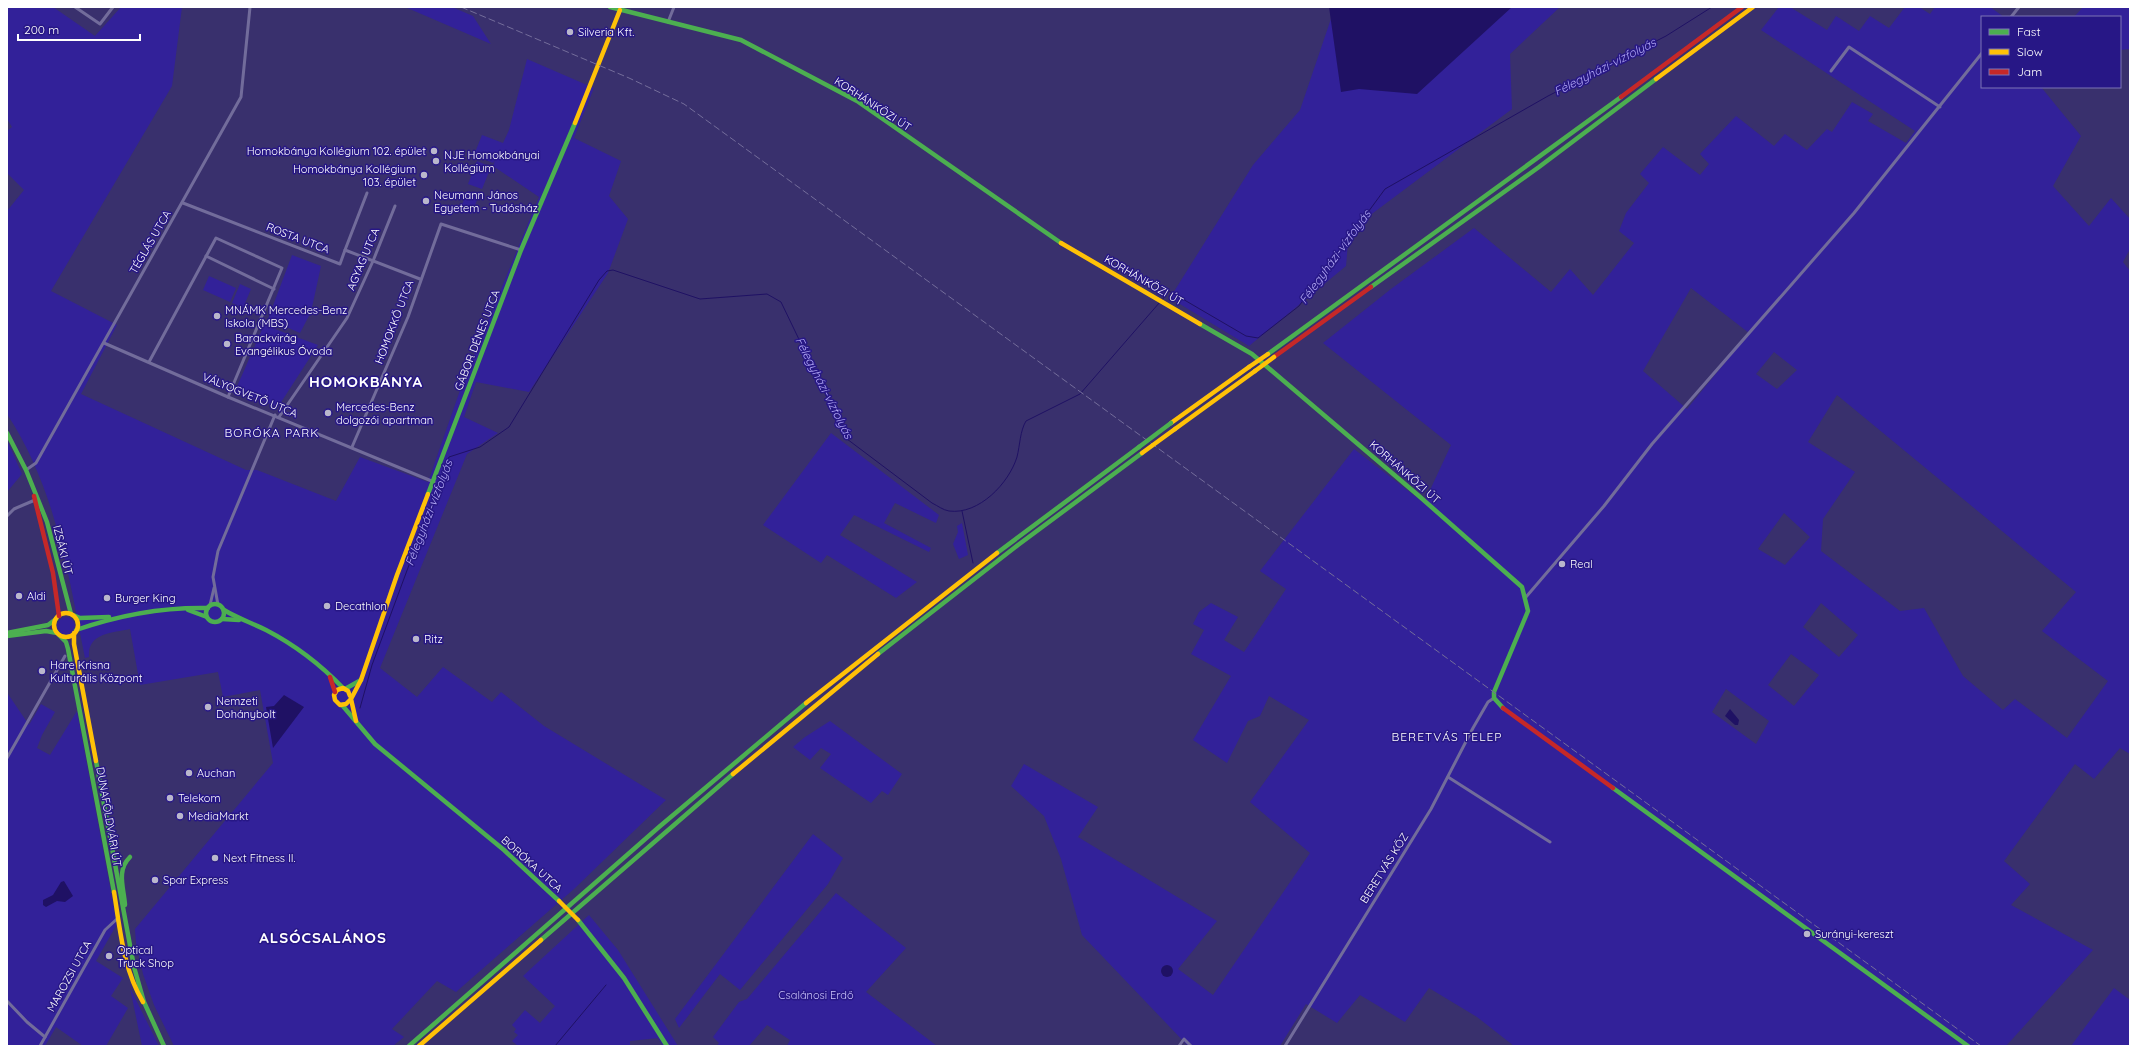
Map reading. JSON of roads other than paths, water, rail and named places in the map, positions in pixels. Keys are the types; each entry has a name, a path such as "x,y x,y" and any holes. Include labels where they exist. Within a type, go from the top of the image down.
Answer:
{"main road":[{"name":"KORHÁNKÖZI ÚT","path":"610,7 741,40 850,97 1056,240 1242,347 1269,367 1514,578 1522,587 1526,597"},
{"path":"408,1046 680,809 809,700 972,571 1249,367 1547,153 1742,7"},
{"path":"419,1046 684,815 813,706 975,577 1274,357 1539,167 1753,7"},
{"name":"GÁBOR DÉNES UTCA","path":"350,698 360,680 397,575 434,482 521,250 590,90 620,10"},
{"name":"IZSÁKI ÚT","path":"7,433 26,470 47,522 72,615"},
{"name":"IZSÁKI ÚT","path":"34,491 59,606 57,618"},
{"path":"1526,597 1528,606 1526,616 1494,692 1494,698 1499,705 1968,1046"},
{"path":"7,633 48,625 65,613 80,618 113,617 150,611 209,607 218,605 244,621 291,644 326,670 344,689 350,698 347,704 342,705 335,700 334,683 326,670"},
{"path":"207,617 209,607"},
{"path":"184,609 200,613 214,622 222,619 244,621"},
{"path":"222,619 224,610"},
{"path":"72,615 77,622 75,632"},
{"path":"7,636 46,631 68,636 113,617"},
{"path":"57,618 54,626 58,634"},
{"name":"DUNAFÖLDVÁRI ÚT","path":"75,632 74,644 134,968 144,1002 162,1045"},
{"name":"DUNAFÖLDVÁRI ÚT","path":"58,634 68,649 118,918 133,982 140,998 144,1002"},
{"path":"335,692 360,680"},
{"name":"BORÓKA UTCA","path":"350,698 356,721"},
{"name":"BORÓKA UTCA","path":"342,705 375,744 504,850 578,920 624,978 667,1046"},
{"path":"124,914 126,903 121,871 124,862 130,857"},
{"path":"118,918 121,897"}],"street":[{"path":"75,7 98,23 102,23 113,7"},
{"name":"TÉGLÁS UTCA","path":"26,470 36,463 241,96 250,7"},
{"path":"668,22 674,7"},
{"path":"2012,16 2019,7"},
{"path":"1831,71 1849,47 1940,107"},
{"path":"1526,597 1604,506 1652,444 1854,214 1981,54"},
{"path":"345,250 367,193"},
{"name":"ROSTA UTCA","path":"183,202 340,264 345,250 420,279"},
{"name":"AGYAG UTCA","path":"214,586 213,571 221,541 277,416 347,318 373,261 394,206"},
{"name":"HOMOKKŐ UTCA","path":"352,447 408,317 420,279 441,224 521,250"},
{"path":"149,362 216,238 282,268 228,397"},
{"path":"206,256 274,289"},
{"name":"VÁLYOGVETŐ UTCA","path":"104,343 228,397 434,482"},
{"path":"7,516 14,509 35,500"},
{"path":"214,586 218,605"},
{"path":"209,607 214,586"},
{"path":"7,758 65,656"},
{"name":"BERETVÁS KÖZ","path":"1285,1046 1431,809 1484,709 1494,698"},
{"path":"1448,777 1550,842"},
{"name":"MAROZSI UTCA","path":"40,1046 105,930 118,918"},
{"path":"7,1001 27,1022 45,1036"},
{"path":"1179,1046 1184,1039 1191,1046"}],"waterway":[{"name":"Félegyházi-vízfolyás","path":"1162,300 1169,291 1246,336 1258,338 1299,306 1385,189 1548,96 1666,36 1712,7"},
{"name":"Félegyházi-vízfolyás","path":"360,708 372,665 449,457 480,447 509,427 599,280 607,271 613,270 700,299 767,294 781,302 847,439 932,503 949,511 960,511 982,503 1000,487 1013,467 1017,457 1022,429 1026,421 1080,394 1160,302"},
{"path":"962,511 973,563"},
{"path":"555,1046 606,985"}],"railway":[{"path":"461,7 629,78 684,104 1981,1046"}],"place":[{"name":"Silveria Kft.","path":"570,32"},
{"name":"Homokbánya Kollégium 102. épület","path":"434,151"},
{"name":"NJE Homokbányai Kollégium","path":"436,161"},
{"name":"Homokbánya Kollégium 103. épület","path":"424,175"},
{"name":"Neumann János Egyetem - Tudósház","path":"426,201"},
{"name":"MNÁMK Mercedes-Benz Iskola (MBS)","path":"217,316"},
{"name":"Barackvirág Evangélikus Óvoda","path":"227,344"},
{"name":"Mercedes-Benz dolgozói apartman","path":"328,413"},
{"name":"Real","path":"1562,564"},
{"name":"Aldi","path":"19,596"},
{"name":"Burger King","path":"107,598"},
{"name":"Decathlon","path":"327,606"},
{"name":"Ritz","path":"416,639"},
{"name":"Hare Krisna Kulturális Központ","path":"42,671"},
{"name":"Nemzeti Dohánybolt","path":"208,707"},
{"name":"Auchan","path":"189,773"},
{"name":"Telekom","path":"170,798"},
{"name":"MediaMarkt","path":"180,816"},
{"name":"Next Fitness II.","path":"215,858"},
{"name":"Spar Express","path":"155,880"},
{"name":"Surányi-kereszt","path":"1807,934"},
{"name":"Optical Truck Shop","path":"109,956"}],"district":[{"name":"HOMOKBÁNYA","path":"366,382"},
{"name":"BORÓKA PARK","path":"272,433"},
{"name":"BERETVÁS TELEP","path":"1447,737"},
{"name":"ALSÓCSALÁNOS","path":"323,938"}],"park label":[{"name":"Csalánosi Erdő","path":"816,995"}]}
